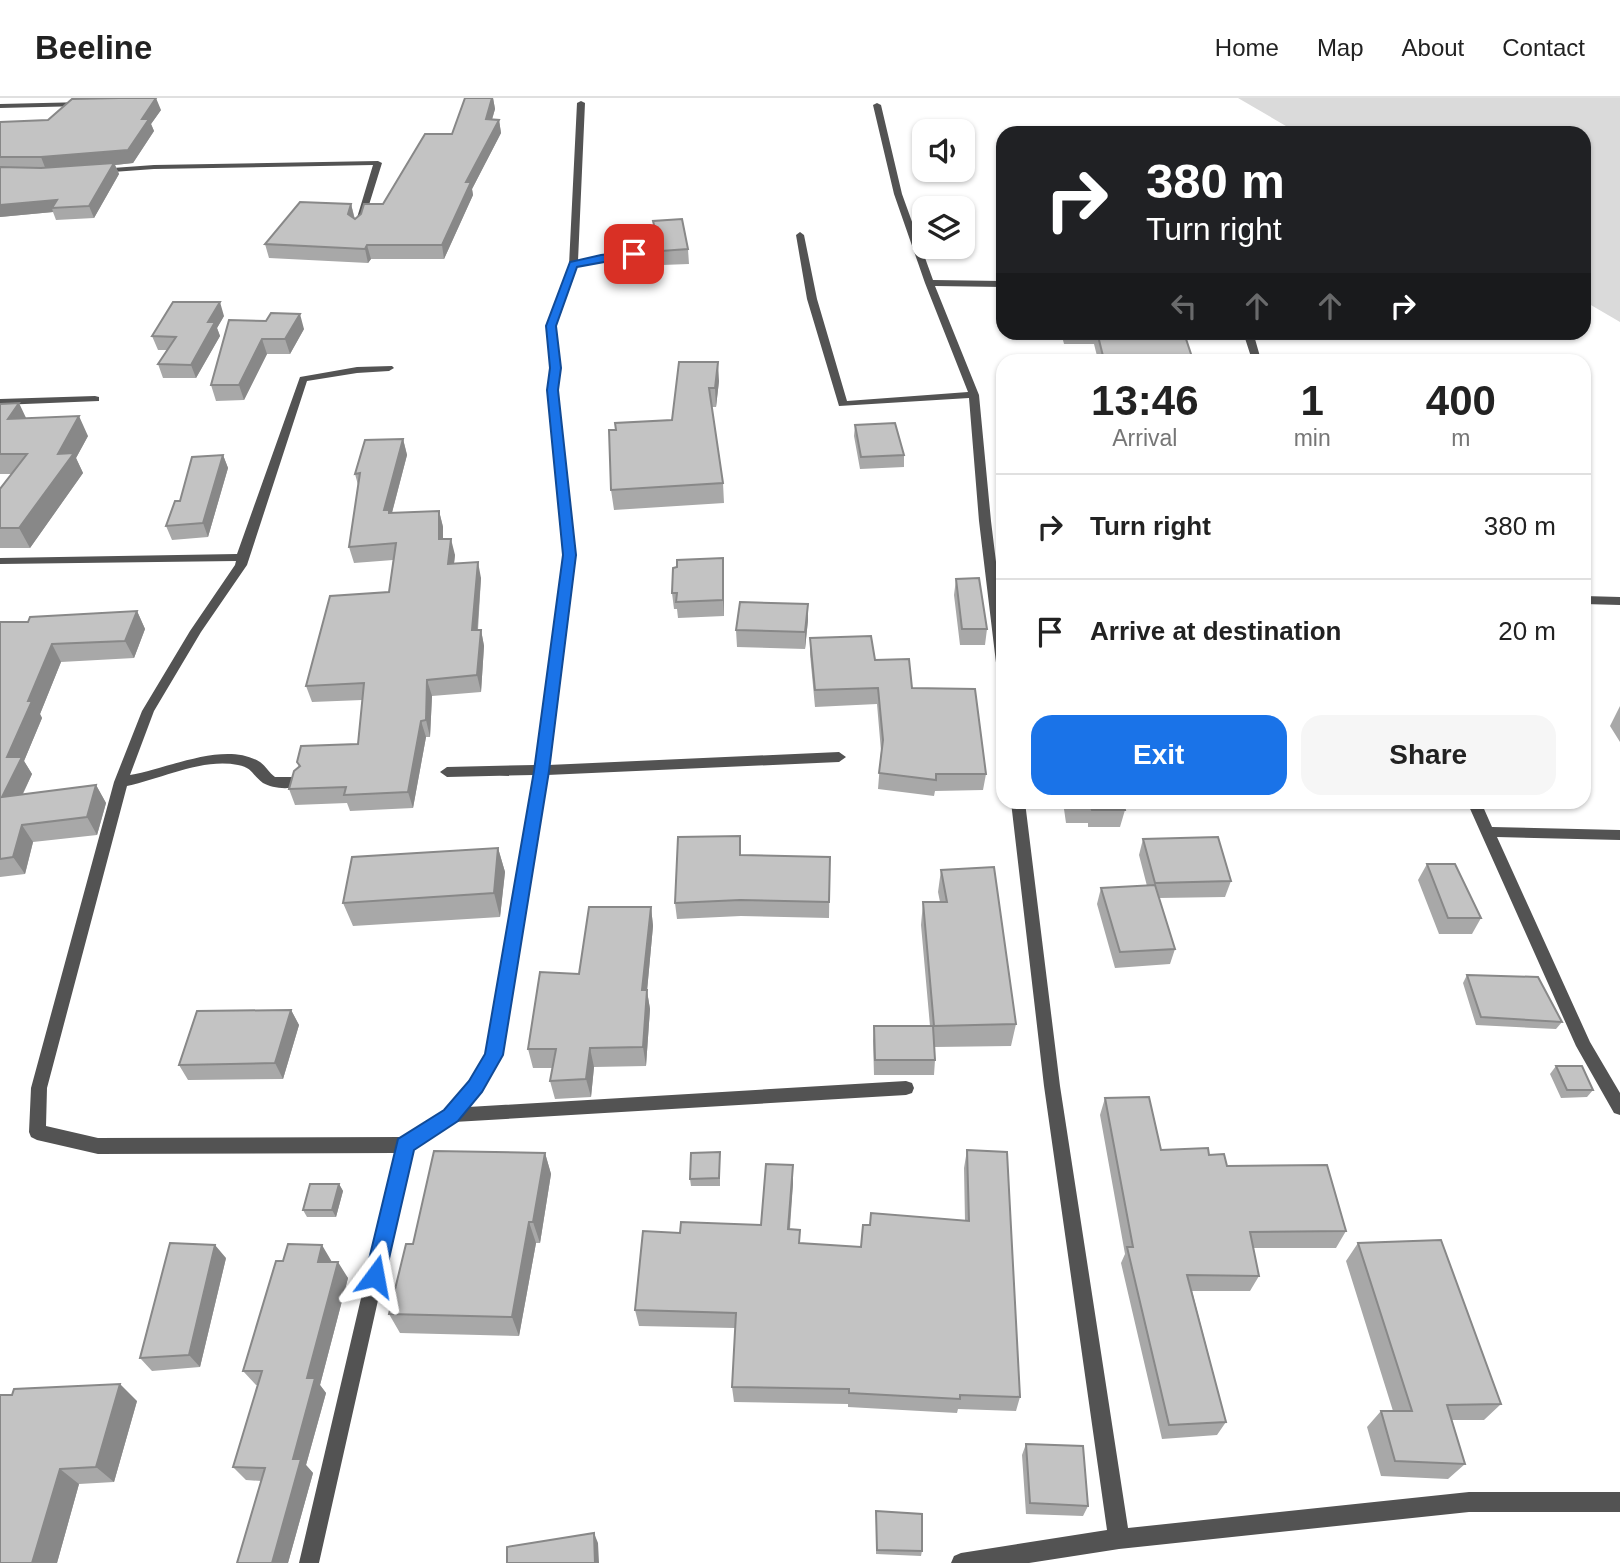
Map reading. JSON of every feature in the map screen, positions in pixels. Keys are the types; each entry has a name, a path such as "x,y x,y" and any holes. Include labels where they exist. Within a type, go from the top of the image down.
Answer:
{"street":[{"path":"0,106 90,103"},
{"path":"389,368 303,379 241,565 196,631 148,711 121,782 38,1088 37,1132 98,1146 405,1145 451,1115 475,1086 494,1055 541,771 569,555 552,390 555,368 551,326 573,265 581,103"},
{"path":"877,105 898,194 929,283 974,395 996,604"},
{"path":"94,172 153,167 378,163 358,227"},
{"path":"800,235 812,299 843,404 974,395"},
{"path":"573,265 634,254"},
{"path":"929,283 996,284"},
{"path":"0,402 95,399"},
{"path":"0,561 242,557"},
{"path":"1591,600 1620,601"},
{"path":"447,772 541,771 839,757"},
{"path":"121,782 201,760 250,763 260,768 266,778 275,782 297,782"},
{"path":"1019,809 1052,1086 1119,1539"},
{"path":"1478,809 1584,1046 1620,1108"},
{"path":"1489,832 1620,835"},
{"path":"451,1115 906,1088"},
{"path":"309,1563 405,1145"},
{"path":"961,1563 1119,1539 1469,1502 1620,1502"}],"shaded area":[{"path":"1238,98 1620,98 1620,322 1591,305 1591,126 1286,126"}],"building":[{"path":"156,98 142,119 149,119 128,150 41,157 0,157 0,122 48,120 72,99"},
{"path":"465,98 492,98 486,119 499,120 466,182 471,182 442,245 367,245 365,249 265,244 300,202 351,204 348,214 355,219 361,214 364,204 383,204 425,134 452,134"},
{"path":"114,163 89,206 52,208 57,200 0,205 0,167 41,168"},
{"path":"682,219 688,249 661,251 653,221"},
{"path":"173,302 220,302 208,322 215,322 191,365 158,364 176,337 152,336"},
{"path":"271,313 300,314 285,339 262,339 239,385 211,385 229,320 266,321"},
{"path":"1099,340 1186,340 1191,354 1102,354"},
{"path":"679,362 718,362 715,388 709,388 723,483 611,490 609,430 616,430 615,423 672,420"},
{"path":"19,403 8,419 79,416 58,454 74,453 19,528 0,528 0,489 27,454 0,454 0,404"},
{"path":"895,423 904,455 861,457 855,425"},
{"path":"403,439 384,510 389,510 389,513 439,511 439,539 451,539 448,564 478,562 472,630 481,630 477,675 427,680 426,720 421,721 408,792 344,795 346,787 289,789 294,771 300,766 297,762 301,746 358,744 364,683 306,686 330,596 389,592 396,543 349,547 360,473 355,474 365,440"},
{"path":"223,455 203,523 166,526 175,501 180,501 192,457"},
{"path":"723,558 723,600 676,602 677,593 672,593 673,568 677,567 677,560"},
{"path":"979,578 987,629 962,629 956,579"},
{"path":"740,602 808,604 805,632 736,630"},
{"path":"137,611 125,641 52,644 28,701 32,701 7,757 22,757 2,797 96,785 87,817 22,825 13,857 0,859 0,622 28,622 30,617"},
{"path":"871,636 875,660 909,659 912,688 975,689 986,774 936,774 936,780 879,773 883,740 878,688 815,690 810,638"},
{"path":"1092,809 1125,810 1092,810"},
{"path":"740,836 740,855 830,857 829,902 740,900 675,903 678,837"},
{"path":"1218,837 1231,881 1155,883 1143,839"},
{"path":"498,848 494,893 343,903 352,857"},
{"path":"1427,864 1455,864 1481,918 1448,918"},
{"path":"994,867 1016,1024 934,1026 923,902 947,902 941,870"},
{"path":"1155,885 1175,949 1120,952 1101,888"},
{"path":"589,907 651,907 642,990 647,990 643,1047 590,1048 586,1079 550,1081 556,1049 528,1049 540,972 579,974"},
{"path":"1467,975 1538,977 1562,1022 1481,1017"},
{"path":"291,1010 275,1063 179,1065 197,1011"},
{"path":"874,1026 933,1026 935,1060 875,1060"},
{"path":"1556,1066 1582,1066 1593,1090 1567,1090"},
{"path":"1149,1097 1161,1150 1208,1148 1209,1155 1224,1154 1227,1166 1327,1165 1346,1231 1250,1232 1259,1276 1187,1275 1226,1422 1169,1425 1127,1247 1133,1247 1105,1098"},
{"path":"967,1150 1007,1152 1020,1397 960,1395 960,1399 849,1393 849,1389 732,1387 736,1313 635,1310 643,1231 680,1233 681,1222 761,1225 766,1164 793,1165 788,1229 800,1230 799,1243 861,1247 863,1225 870,1225 871,1213 969,1221"},
{"path":"434,1151 545,1153 512,1317 389,1314 406,1244 413,1244"},
{"path":"720,1152 719,1178 690,1179 691,1153"},
{"path":"310,1184 339,1184 332,1210 303,1210"},
{"path":"1441,1240 1501,1404 1447,1405 1465,1464 1395,1461 1381,1411 1412,1411 1358,1243"},
{"path":"170,1243 215,1245 189,1355 140,1358"},
{"path":"288,1244 322,1245 318,1262 338,1262 307,1378 315,1378 293,1459 301,1459 272,1563 237,1563 265,1468 233,1467 262,1371 243,1371 276,1261 283,1261"},
{"path":"120,1384 96,1467 60,1469 32,1563 0,1563 0,1395 12,1395 14,1389"},
{"path":"1026,1444 1083,1446 1088,1506 1030,1503"},
{"path":"876,1511 922,1514 922,1551 877,1550"},
{"path":"594,1533 595,1563 507,1563 507,1547"}],"route":[{"path":"375,1276 405,1145 451,1115 475,1086 494,1055 541,771 569,555 552,390 555,368 551,326 573,265 634,254"}]}
